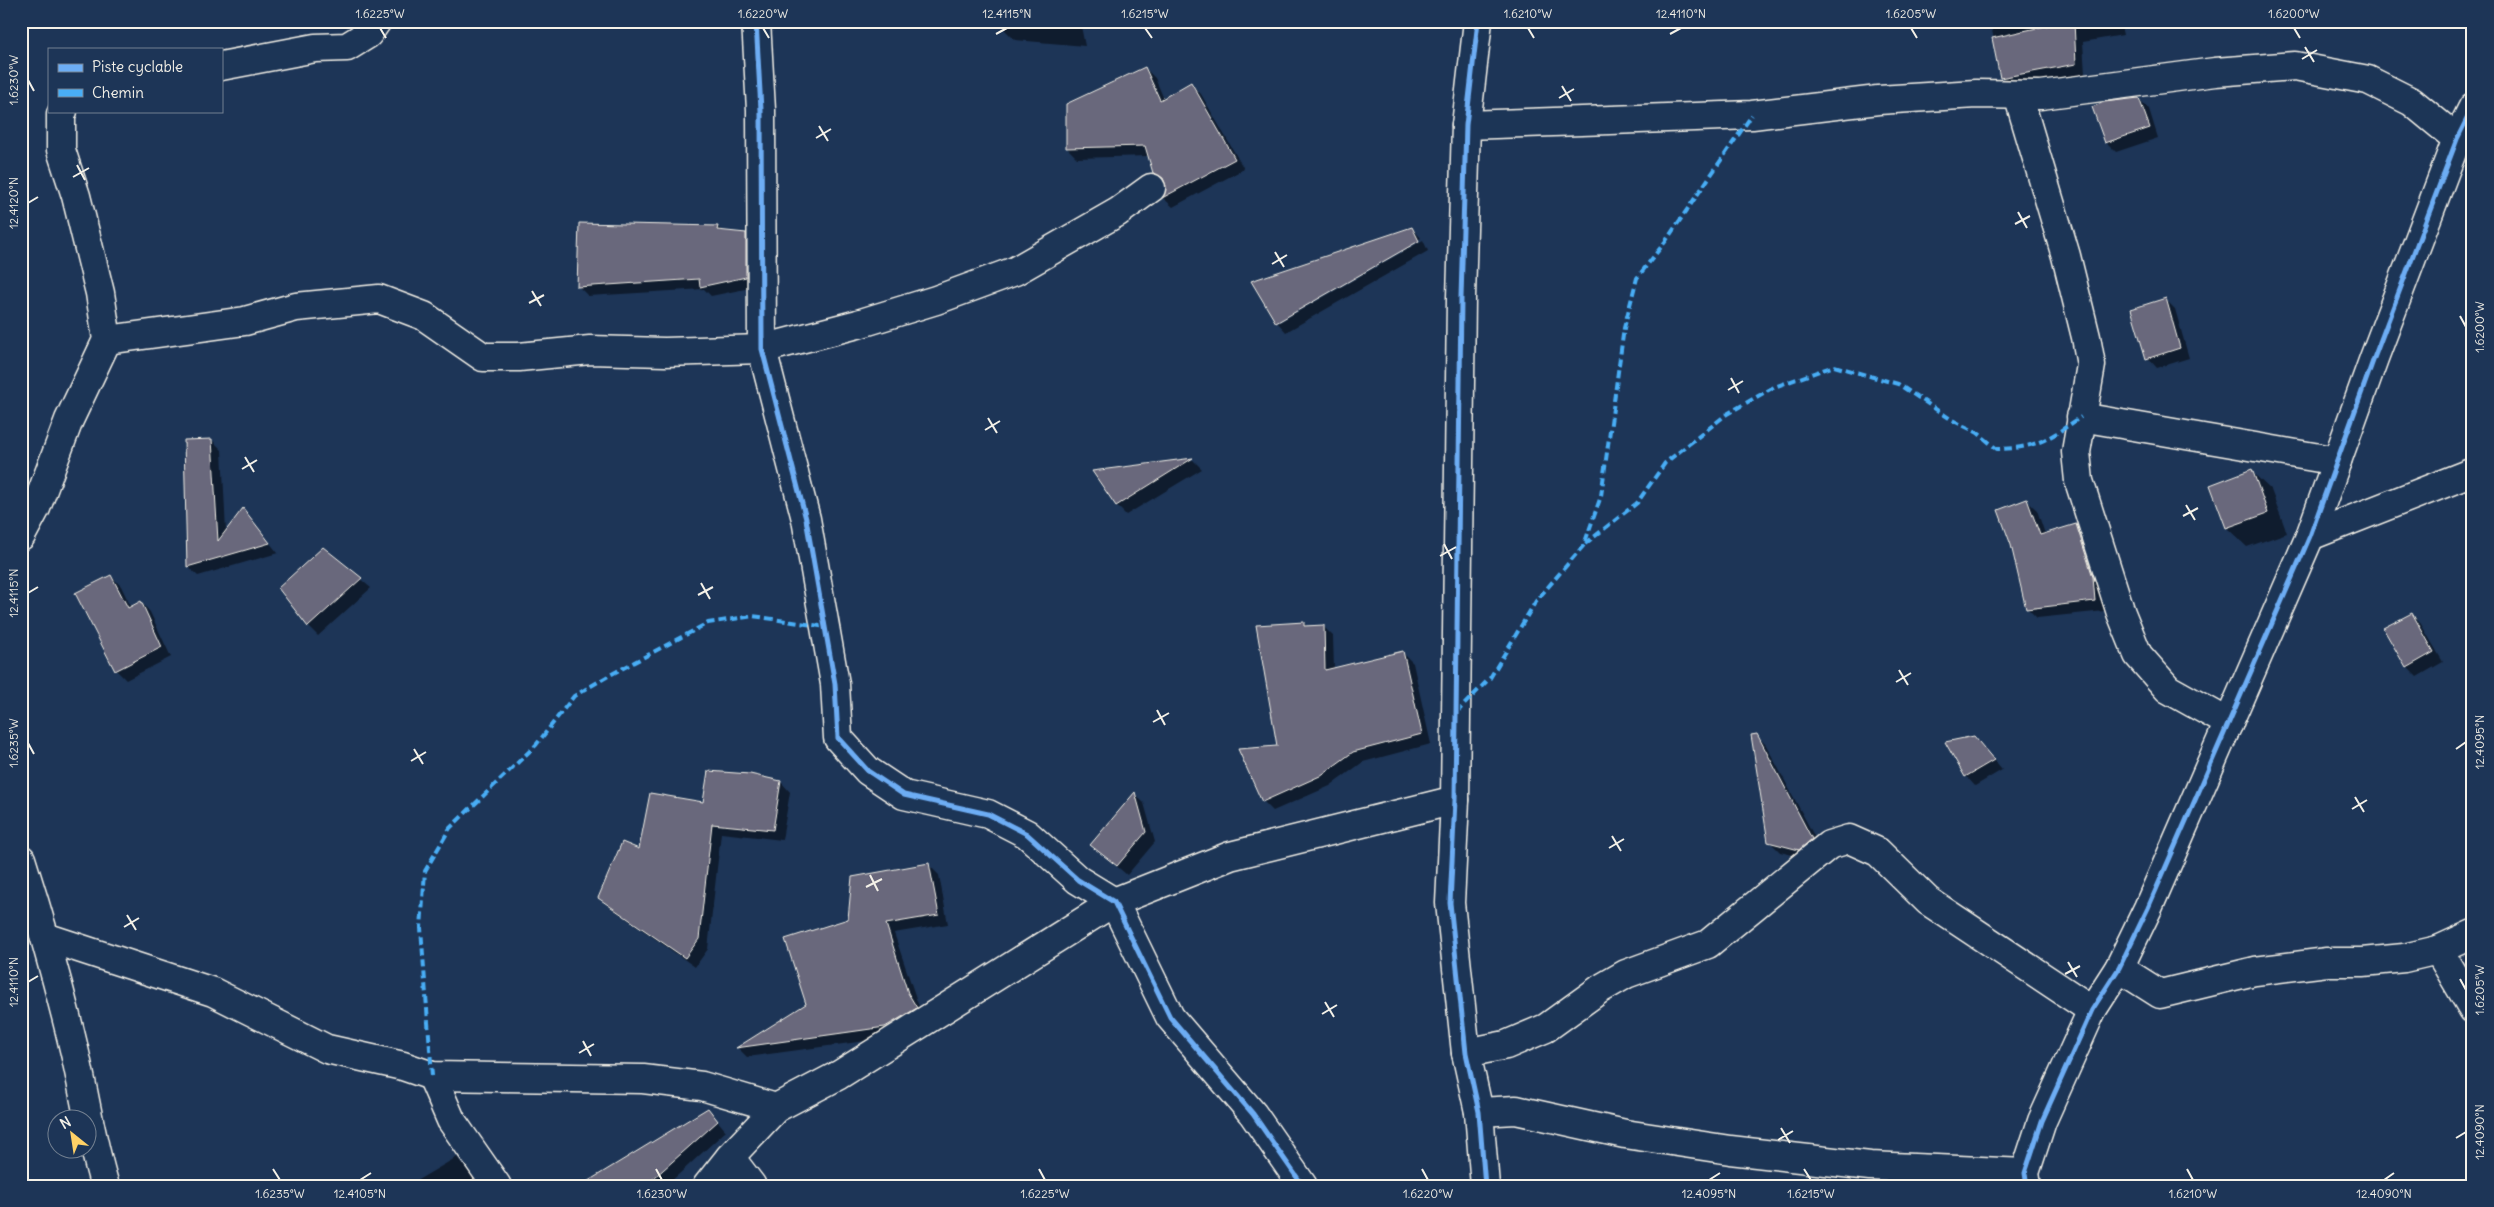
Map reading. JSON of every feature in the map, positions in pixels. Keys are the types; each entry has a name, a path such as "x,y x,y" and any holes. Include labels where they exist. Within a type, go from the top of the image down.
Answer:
{"street":[{"path":"222,66 315,48 347,46 368,34 377,21"},
{"path":"756,21 761,110 762,349 806,519 833,674 838,738 868,771 904,795 988,814 996,818 1027,834 1078,880 1114,902 1170,1017 1253,1114 1303,1186"},
{"path":"1478,21 1466,125 1461,298 1454,800 1450,903 1466,1053 1479,1112 1486,1186"},
{"path":"1466,125 1752,115 1878,100 1976,94 2041,95 2215,72 2295,66 2368,80 2412,102 2457,140"},
{"path":"2018,95 2066,256 2086,337 2091,365 2076,452 2079,481 2121,613 2138,656 2168,689 2229,723"},
{"path":"1479,1112 1516,1110 1625,1134 1740,1151 1870,1166 2026,1180 2042,1121 2092,1010 2119,968 2148,908 2310,536 2457,140 2473,107"},
{"path":"21,536 36,508 69,420 107,340 100,293 89,257 76,196 61,150 62,112"},
{"path":"107,340 245,321 296,307 379,299 424,316 483,357 519,357 590,350 665,352 762,349 858,324 936,300 1015,270 1118,212 1151,188"},
{"path":"2081,417 2337,461"},
{"path":"2310,536 2473,472"},
{"path":"707,1186 730,1157 776,1108 839,1075 1114,902 1230,856 1454,800"},
{"path":"1466,1053 1506,1045 1546,1028 1600,989 1626,974 1708,944 1829,845 1849,839 1878,852 1928,901 2092,1010"},
{"path":"21,859 45,937 74,1049 97,1160 106,1186"},
{"path":"2119,968 2160,994 2255,971 2327,962 2363,962 2404,958 2438,950 2473,934"},
{"path":"45,937 213,992 327,1049 403,1066 432,1076 643,1078 702,1086 776,1108"},
{"path":"2438,950 2473,1009"},
{"path":"432,1076 451,1120 497,1186"},
{"path":"730,1157 752,1186"}],"building":[{"path":"2074,21 2076,64 2000,78 1992,38"},
{"path":"1145,67 1160,100 1191,82 1235,159 1162,198 1166,186 1163,178 1153,173 1145,146 1066,148 1066,104"},
{"path":"2139,98 2150,128 2105,143 2092,107 2104,102"},
{"path":"579,223 718,226 717,230 746,233 746,277 700,287 699,279 577,287"},
{"path":"1412,227 1419,241 1276,323 1251,281"},
{"path":"2166,298 2180,348 2146,359 2131,309"},
{"path":"212,439 218,541 243,508 270,543 187,567 184,440"},
{"path":"1193,458 1116,506 1092,471"},
{"path":"2252,469 2268,513 2226,528 2210,485"},
{"path":"2027,499 2040,535 2076,524 2093,577 2095,601 2026,609 2011,545 1998,510"},
{"path":"323,547 362,578 308,627 278,588"},
{"path":"111,575 128,608 141,601 162,647 115,671 75,593"},
{"path":"2412,613 2434,652 2406,668 2383,628"},
{"path":"1304,622 1304,626 1324,625 1325,670 1403,651 1422,734 1353,752 1320,776 1262,802 1238,749 1277,746 1256,625"},
{"path":"1757,734 1812,839 1799,850 1768,842 1751,735"},
{"path":"1974,736 1994,760 1965,777 1945,742"},
{"path":"708,771 750,774 781,781 773,830 712,824 699,939 685,958 598,898 622,842 639,849 650,793 703,802"},
{"path":"1135,792 1146,832 1117,866 1090,845"},
{"path":"929,863 939,915 886,924 908,993 917,1008 885,1027 736,1048 806,1004 785,939 848,919 852,877"},
{"path":"708,1108 718,1121 645,1186 580,1186"}],"marked path":[{"path":"1456,713 1490,678 1536,601 1584,545 1601,496 1624,328 1637,278 1665,242 1752,115"},
{"path":"1585,544 1637,503 1665,463 1727,414 1774,387 1834,366 1898,384 1952,420 1978,433 1997,449 2023,447 2042,441 2081,417"},
{"path":"432,1076 421,928 425,871 450,828 536,745 574,696 610,675 708,623 753,616 826,627"}],"cycle path":[{"path":"756,21 761,110 762,349 806,519 835,684 838,738 868,771 904,795 988,814 1027,834 1078,880 1114,902 1170,1017 1253,1114 1303,1186"},
{"path":"1478,21 1466,125 1461,298 1455,800 1450,903 1466,1053 1479,1112 1485,1186"},
{"path":"2027,1186 2025,1173 2042,1121 2092,1010 2119,968 2148,908 2310,536 2374,358 2457,139 2473,107"}]}
